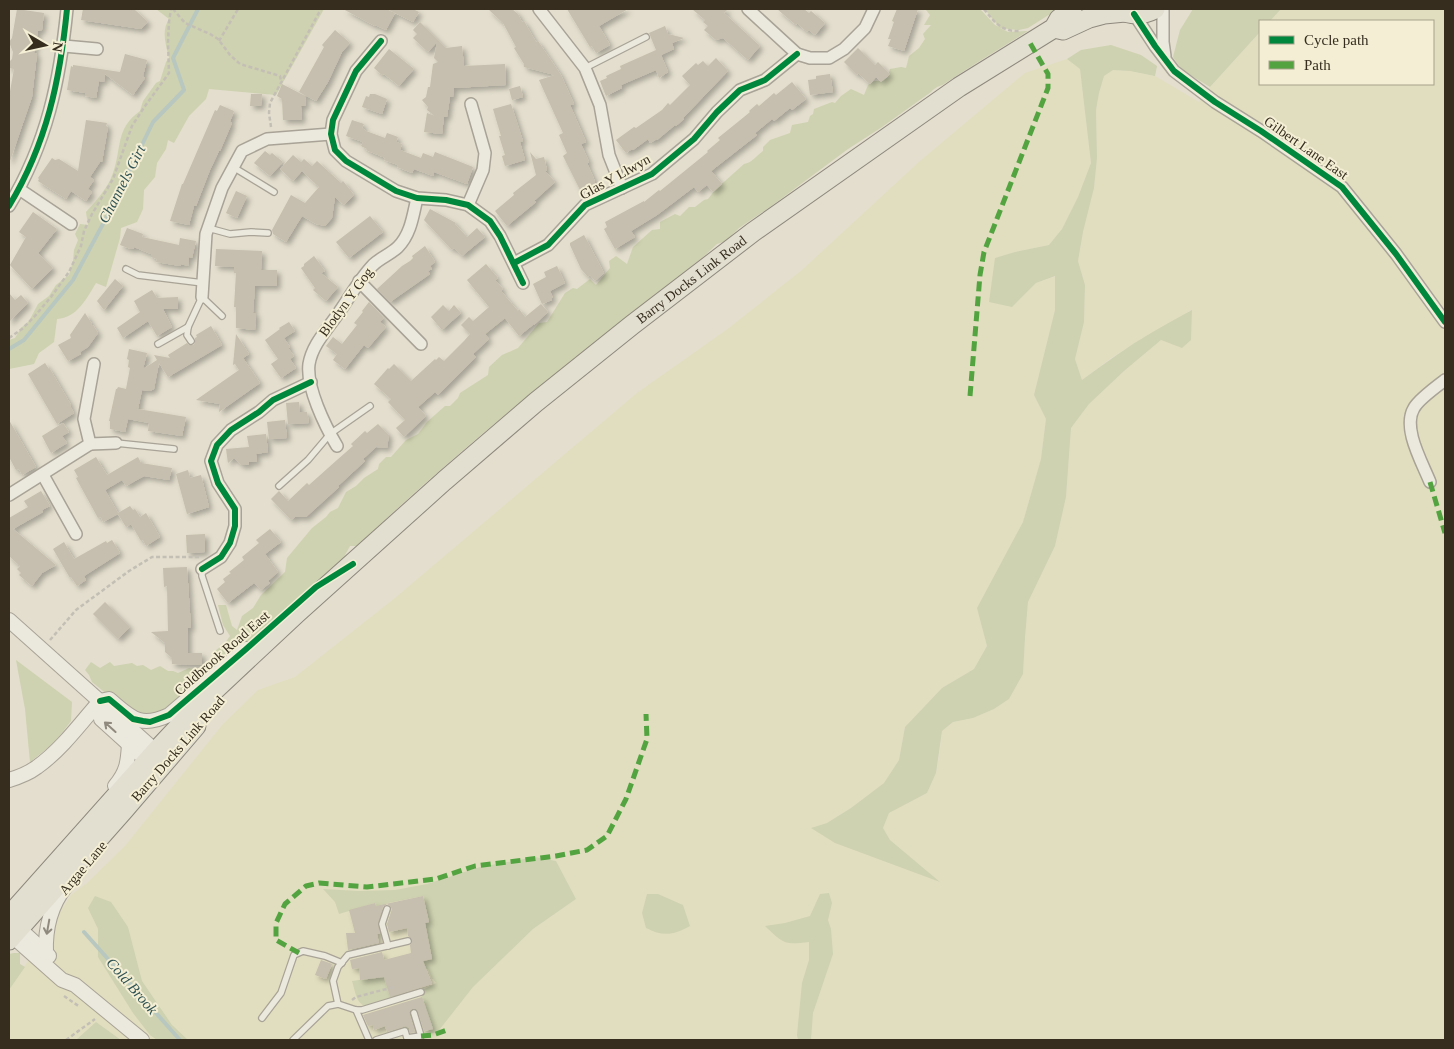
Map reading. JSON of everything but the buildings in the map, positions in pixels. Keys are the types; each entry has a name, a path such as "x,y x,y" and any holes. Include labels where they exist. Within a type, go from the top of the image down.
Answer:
{"main road":[{"name":"Barry Docks Link Road","path":"11,929 120,815 157,761 204,700 297,613 444,481 536,402 679,288 753,232 959,87 1054,28 1059,19 1072,9"},
{"name":"Barry Docks Link Road","path":"1054,28 1063,30 1089,18 1104,14 1126,12 1144,14 1155,9"},
{"name":"Barry Docks Link Road","path":"11,929 39,882 157,761"}],"street":[{"path":"9,206 36,154 52,106 64,46 67,9"},
{"path":"539,9 585,68 600,105 609,155 622,188"},
{"path":"748,9 797,54 810,58 829,58 844,50 864,28 874,9"},
{"path":"1163,9 1162,42 1166,60"},
{"name":"Gilbert Lane East","path":"1126,12 1174,71 1215,102 1342,187 1396,254 1445,322"},
{"path":"381,41 356,72 333,120 331,134 335,150 346,161 396,191 417,198 446,200 468,205 490,221 523,283"},
{"path":"64,46 97,50"},
{"name":"Glas Y Llwyn","path":"514,263 548,245 586,205 652,174 694,139 717,112 740,90 765,80 797,54"},
{"path":"468,205 483,170 485,154 471,104"},
{"path":"202,297 206,234 222,188 242,151 267,139 331,134"},
{"path":"19,189 71,224"},
{"name":"Blodyn Y Gog","path":"337,446 319,411 311,382 309,364 318,340 359,281 375,263 398,247 410,228 417,198"},
{"path":"359,281 422,344"},
{"path":"90,444 84,419 94,364"},
{"path":"1430,482 1411,435 1410,419 1414,408 1445,380"},
{"path":"202,569 220,557 230,543 235,526 235,509 218,483 211,461 217,445 231,430 259,412 272,400 311,382"},
{"path":"9,495 90,444 116,443"},
{"path":"43,474 76,534"},
{"name":"Coldbrook Road East","path":"100,701 109,700 133,719 150,722 168,715 245,650 316,586 353,564"},
{"name":"Coldbrook Road East","path":"9,620 100,701 157,761"},
{"path":"100,701 101,719 129,744 157,761"},
{"path":"9,780 26,774 43,763 100,701"},
{"path":"39,882 51,858 123,777 128,762 129,744"},
{"name":"Argae Lane","path":"46,953 50,916 58,896 114,832 120,815"},
{"path":"11,929 46,953 67,973 75,985"},
{"path":"11,929 62,980 75,985 142,1040"}],"lane":[{"path":"585,68 646,37"},
{"path":"233,167 274,192"},
{"path":"208,228 230,234 268,233"},
{"path":"126,269 138,275 203,283"},
{"path":"191,341 188,335 188,327 202,297 222,316"},
{"path":"158,344 188,327"},
{"path":"279,486 308,460 330,434 370,406"},
{"path":"116,443 174,449"},
{"path":"202,569 202,576 220,630"},
{"path":"387,909 382,924 388,946"},
{"path":"338,1004 333,981 338,967 348,955 408,942"},
{"path":"262,1018 282,993 294,955 302,951 325,956 342,963"},
{"path":"293,1040 328,1006 338,1004 362,1010 421,992"},
{"path":"356,1010 369,1040"},
{"path":"376,1040 405,1031 407,1038 422,1036 414,1014"}],"path":[{"path":"172,9 184,23 210,34 219,41 240,64 280,76 281,81"},
{"path":"9,338 34,317 69,272 81,246 84,231 92,214 113,179 132,126 169,73 168,42 172,9"},
{"path":"219,41 238,9"},
{"path":"273,138 269,113 270,103 320,9"},
{"path":"984,9 995,23 1008,30 1030,29 1030,43"},
{"path":"41,650 76,610 129,571 152,558 192,556"},
{"path":"345,1006 356,997 394,986"},
{"path":"66,1040 94,1020 114,1016"}],"shaded area":[{"path":"1281,9 1445,9 1445,1040 121,1040 96,1022 76,1040 9,1040 9,990 71,895 86,884 125,846 223,724 258,690 295,677 395,598 637,393 729,328 802,270 920,161 1025,73 1067,59 1080,69 1091,163 1078,197 1062,229 1049,245 995,258 1012,307 1036,283 1056,276 1055,310 1034,395 1046,419 1041,459 1023,522 977,608 987,646 974,669 942,688 905,727 899,760 884,783 851,808 827,823 812,828 939,882 890,840 883,828 889,813 927,793 936,773 942,731 953,722 973,718 994,709 1009,699 1023,674 1028,602 1055,546 1066,497 1071,428 1089,404 1161,340 1182,347 1191,339 1191,310 1111,358 1082,380 1075,359 1084,322 1085,285 1078,261 1094,188 1097,158 1096,110 1104,76 1113,70 1155,76 1199,102 1210,87 1259,33 1259,85 1434,85 1434,20 1271,20","holes":["535,857 556,861 576,899 533,929 473,987 440,1028 427,884 480,867"]}],"green space":[{"path":"156,9 324,9 276,95 209,89 206,99 189,116 174,143 168,140 166,149 157,163 155,177 144,190 143,209 137,222 121,228 106,287 96,283 85,301 76,311 64,318 57,319 54,342 39,353 34,364 9,369 9,340 15,338 21,328 29,321 38,304 49,296 56,285 69,275 78,240 75,234 80,224 88,225 86,212 111,179 116,164 120,139 126,125 140,111 143,101 156,83 160,81 169,58 165,28 169,19"},
{"path":"926,9 980,9 999,27 987,12 981,9 1058,9 1028,28 1019,30 1000,28 1008,32 1028,31 945,84 935,88 739,228 726,241 717,244 702,258 569,362 440,470 357,546 350,546 344,557 270,625 267,632 168,711 150,717 125,709 92,682 85,670 91,662 100,668 110,662 114,666 132,663 137,666 143,665 151,670 160,666 168,671 178,673 189,668 201,671 211,662 215,651 230,636 223,625 218,605 226,605 232,626 237,630 242,616 253,608 261,595 285,572 287,558 312,528 330,512 338,508 346,492 378,469 379,464 386,457 391,457 406,440 418,434 427,422 445,406 450,406 460,393 488,375 489,367 502,355 518,348 539,323 547,322 565,293 573,288 577,289 590,279 596,285 610,268 609,261 616,256 627,264 633,247 652,230 660,229 660,222 675,214 680,216 689,207 695,207 708,199 715,190 744,164 752,161 763,151 763,147 770,140 790,133 792,125 808,122 814,109 832,102 835,103 851,89 864,95 868,85 888,77 890,69 906,68 909,56 919,48 925,39 923,34 931,25 924,25 930,15"},
{"path":"1193,9 1281,9 1271,20 1259,20 1259,33 1210,87 1182,70 1173,57 1180,30"},
{"path":"1111,45 1141,55 1157,66 1155,76 1113,70 1104,76 1099,93 1096,110 1097,158 1094,188 1078,261 1085,285 1084,322 1075,359 1082,380 1133,344 1192,310 1191,340 1182,348 1161,340 1089,404 1071,428 1066,497 1055,546 1028,602 1023,674 1009,699 994,709 973,718 953,722 942,731 936,773 927,793 889,813 883,828 890,840 940,882 835,843 811,828 827,823 851,808 884,783 899,760 905,727 942,688 974,669 987,646 977,608 1023,522 1041,459 1046,419 1034,395 1055,310 1055,276 1036,283 1012,307 989,302 995,258 1049,245 1062,229 1078,197 1091,163 1080,69 1067,59 1081,50"},
{"path":"16,660 72,702 71,721 54,743 30,762 25,709"},
{"path":"535,857 556,861 576,899 533,929 473,987 440,1029 440,1032 426,1034 423,1032 432,1029 421,991 436,983 428,969 418,972 413,962 432,959 425,923 429,922 423,896 388,903 377,908 375,903 339,914 335,902 323,889 395,890 427,884 480,867"},
{"path":"829,893 832,903 828,920 831,929 833,954 813,1013 811,1040 798,1040 802,983 809,960 809,942 785,942 776,937 765,926 810,916 820,894"},
{"path":"647,894 658,894 683,905 690,926 668,934 658,933 646,928 642,913"},
{"path":"95,896 111,902 128,927 142,981 172,1025 188,1040 157,1040 150,1035 133,1013 98,957 98,929 88,908"},
{"path":"20,953 20,964 25,967 9,990 9,954"},
{"path":"388,965 388,990 390,996 396,996 365,1006 356,996 352,981 373,978 373,975"},
{"path":"96,1022 121,1040 76,1040"}],"waterway":[{"name":"Channels Girt","path":"9,349 24,340 73,280 112,207 153,122 184,90 173,58 198,9"},
{"name":"Cold Brook","path":"84,932 180,1040"}],"marked path":[{"path":"970,396 980,275 984,252 1048,88 1048,74 1030,43"},
{"path":"1430,482 1445,533"},
{"path":"299,953 276,940 276,923 285,904 306,886 319,883 367,887 436,879 475,866 556,856 587,850 607,836 626,799 647,739 646,714"},
{"path":"421,1036 433,1035 447,1030"}],"cycle path":[{"path":"9,206 33,159 50,110 56,86 67,9"},
{"path":"1134,14 1174,71 1215,102 1342,187 1396,254 1445,322"},
{"path":"381,41 356,71 333,120 331,134 335,150 346,161 396,191 417,198 446,200 468,205 490,221 500,236 523,283"},
{"path":"514,263 548,245 585,205 652,174 694,139 717,112 740,90 765,80 797,54"},
{"path":"202,569 221,557 230,543 235,526 235,509 218,483 211,461 217,445 231,430 259,412 273,400 311,382"},
{"path":"100,701 109,699 133,719 150,722 169,715 316,587 353,564"}]}
